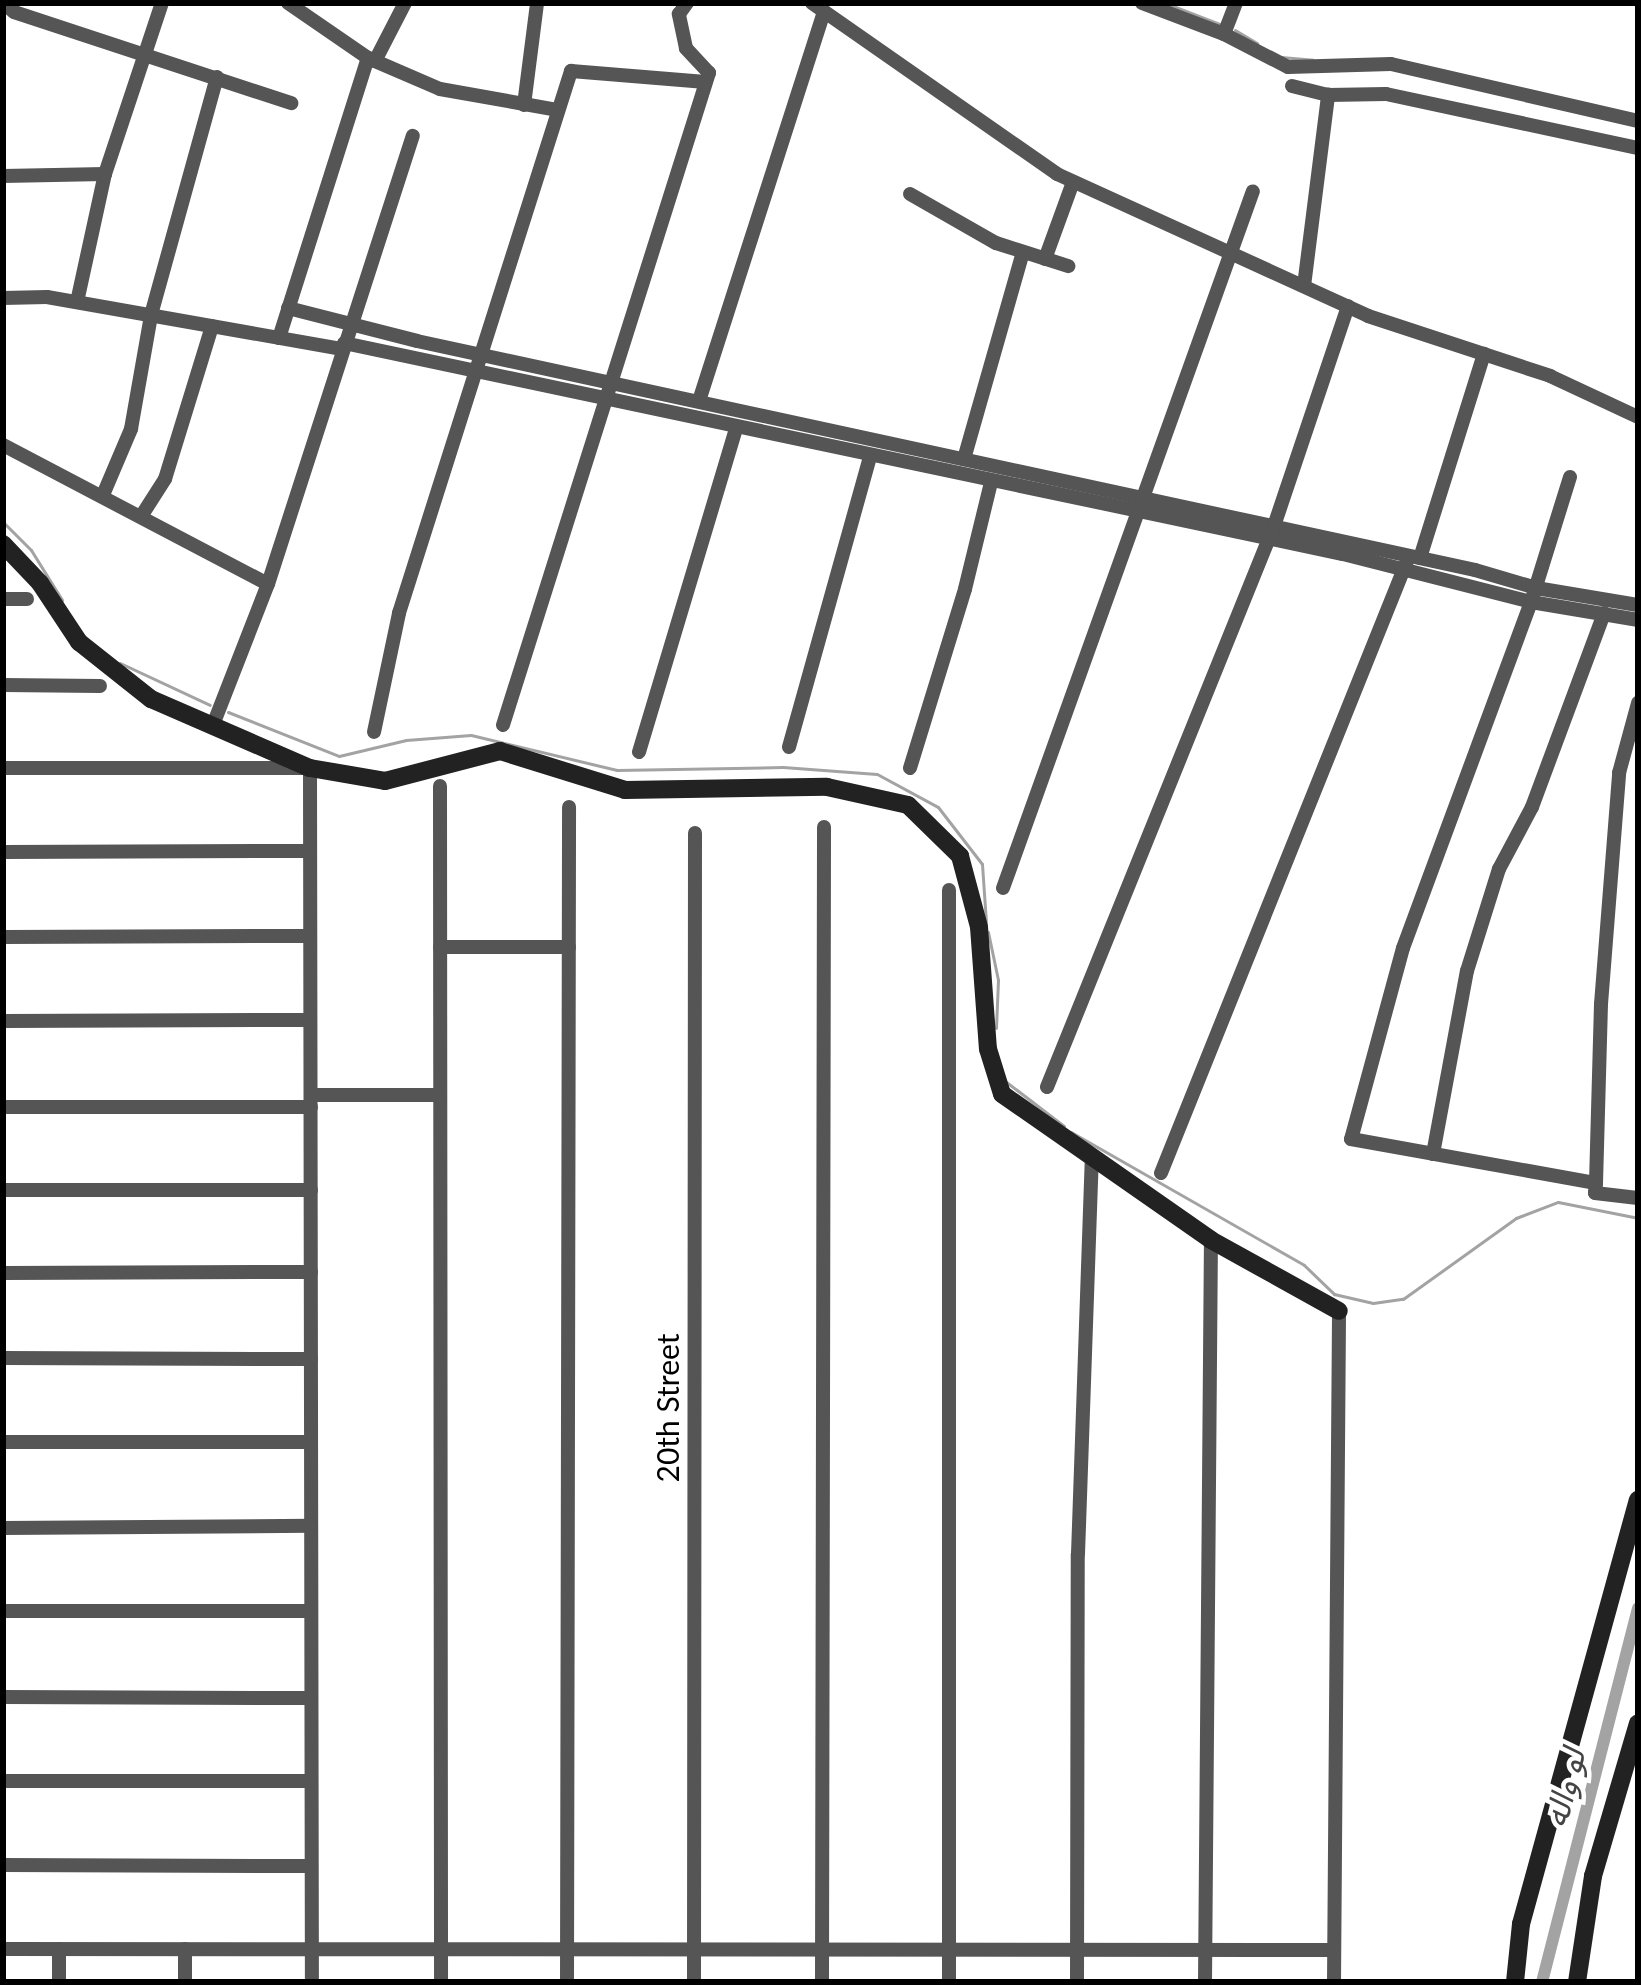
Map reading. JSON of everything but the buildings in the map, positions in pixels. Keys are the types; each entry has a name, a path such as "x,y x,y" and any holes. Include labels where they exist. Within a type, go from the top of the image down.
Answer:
{"street":[{"path":"3,3 14,12 291,103"},
{"path":"77,302 105,174 161,3"},
{"path":"288,3 372,60 440,89 558,110"},
{"path":"279,338 372,60 404,3"},
{"path":"524,104 537,3"},
{"path":"503,725 709,73 686,48 679,14 687,3"},
{"path":"1142,3 1224,34 1288,67 1391,64 1638,122"},
{"path":"1224,34 1236,3"},
{"path":"699,401 818,7 1073,182 1348,306 1550,376 1638,417"},
{"path":"374,732 399,614 571,70 706,82"},
{"path":"103,495 131,429 151,315 217,77"},
{"path":"1292,86 1328,95 1386,94 1638,148"},
{"path":"1304,286 1328,95"},
{"path":"213,725 268,584 412,136"},
{"path":"3,176 105,174"},
{"path":"1045,259 1073,182"},
{"path":"1003,888 1253,191"},
{"path":"910,194 996,243 1068,266"},
{"path":"964,459 1024,252"},
{"path":"3,298 77,302 343,346 991,482 1139,505"},
{"path":"1047,1087 1270,533 1348,306"},
{"path":"289,308 964,459 1139,505 1411,561 1638,620"},
{"path":"142,515 165,478 212,326"},
{"path":"1162,1173 1411,561 1484,355"},
{"path":"639,752 737,426"},
{"path":"3,445 268,584"},
{"path":"789,747 870,456"},
{"path":"1570,478 1534,595 1402,948 1351,1139 1596,1183"},
{"path":"910,768 965,590 991,482"},
{"path":"3,544 40,583 79,643 151,699 310,768"},
{"path":"1534,595 1638,604"},
{"path":"3,599 27,599"},
{"path":"1433,1154 1473,950 1499,869 1532,807 1604,614"},
{"path":"3,685 100,686"},
{"path":"1638,703 1618,773 1601,1004 1595,1193 1638,1198"},
{"path":"3,768 310,768 385,782 500,751 626,790 827,787 908,806 960,856 979,927 988,1049 1002,1094 1210,1240 1340,1311 1334,1982"},
{"path":"310,768 312,1982"},
{"path":"440,786 441,1982"},
{"path":"567,1982 569,807"},
{"path":"822,1982 824,826"},
{"name":"20th Street","path":"694,1982 695,833"},
{"path":"3,852 310,850"},
{"path":"949,890 949,1982"},
{"path":"3,937 310,936"},
{"path":"440,947 568,947"},
{"path":"3,1021 310,1020"},
{"path":"3,1107 440,1095"},
{"path":"1077,1982 1078,1554 1092,1157"},
{"path":"3,1190 311,1190"},
{"path":"1205,1982 1210,1240"},
{"path":"3,1273 311,1272"},
{"path":"3,1358 311,1359"},
{"path":"3,1442 311,1442"},
{"path":"1515,1982 1521,1924 1638,1500"},
{"path":"3,1528 311,1526"},
{"path":"3,1611 311,1611"},
{"path":"3,1697 311,1698"},
{"path":"1577,1982 1593,1876 1638,1724"},
{"path":"3,1781 311,1781"},
{"path":"3,1865 311,1866"},
{"path":"3,1949 1334,1950"},
{"path":"59,1949 59,1982"},
{"path":"185,1949 185,1982"}],"waterway":[{"path":"1165,3 1220,24"},
{"path":"1235,30 1257,43"},
{"path":"1281,57 1313,60"},
{"path":"3,522 31,550 62,600"},
{"path":"120,663 210,705"},
{"path":"228,712 339,756 406,740 471,735 617,770 783,767 877,774 938,807 982,864 986,922"},
{"path":"988,932 998,980 996,1028"},
{"path":"1005,1081 1064,1126"},
{"path":"1071,1132 1304,1265 1334,1294 1373,1303 1403,1299 1516,1218 1558,1202 1638,1218"},
{"name":"لو واله","path":"1542,1982 1638,1608"}]}
